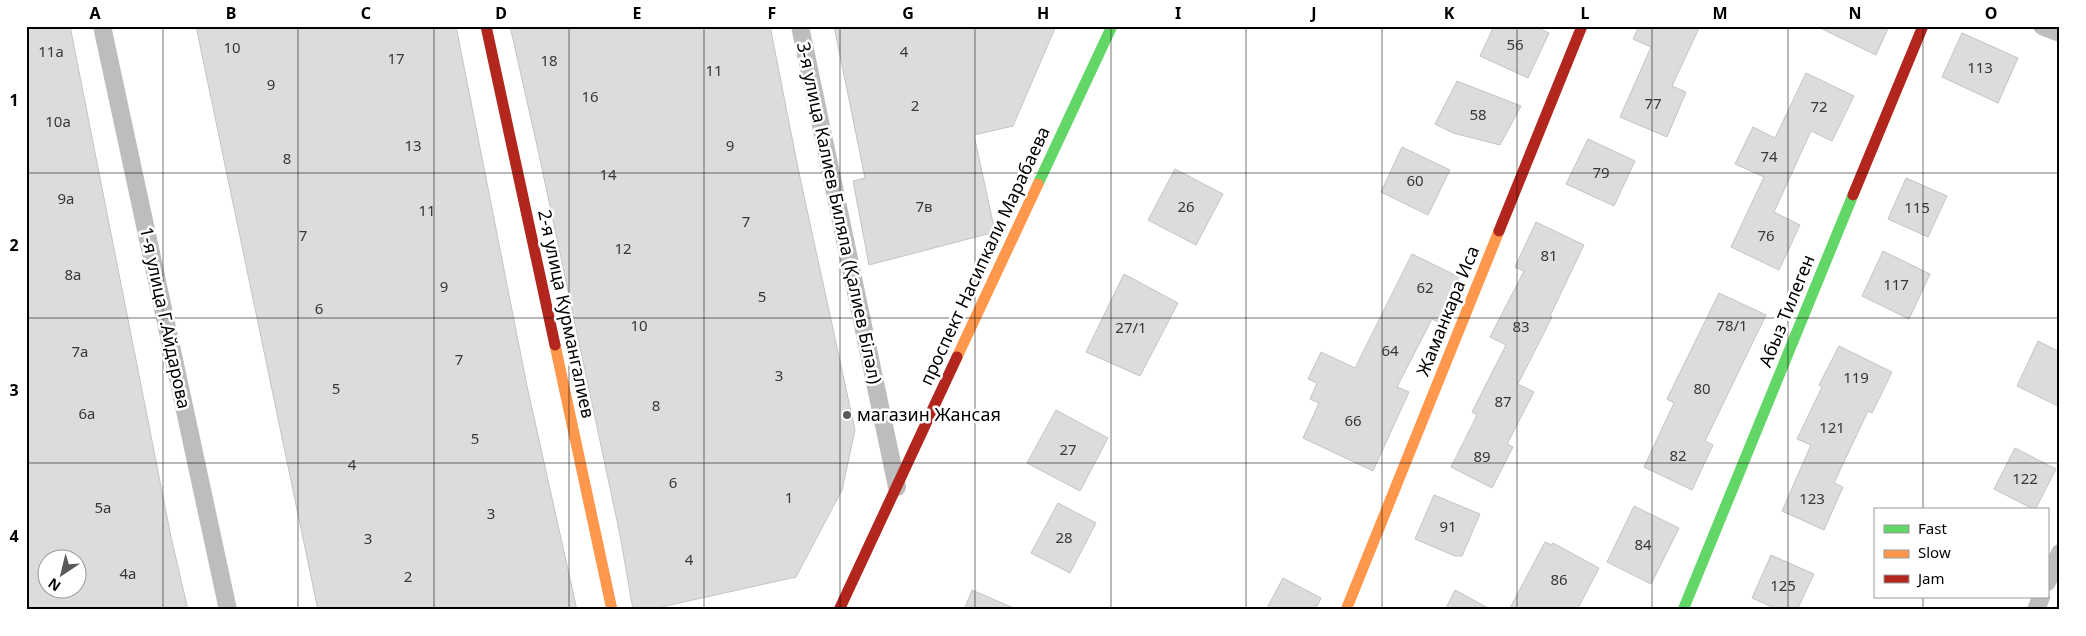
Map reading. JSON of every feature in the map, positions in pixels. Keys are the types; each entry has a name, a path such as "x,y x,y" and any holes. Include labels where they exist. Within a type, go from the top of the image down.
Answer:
{"street":[{"name":"1-я улица Г.Айдарова","path":"102,26 228,610"},
{"name":"2-я улица Курмангалиев","path":"486,26 612,610"},
{"name":"3-я улица Калиев Биляла (Қалиев Біләл)","path":"800,26 897,487"},
{"name":"проспект Насипкали Марабаева","path":"839,610 1112,26"},
{"name":"Жаманкара Иса","path":"1346,610 1582,26"},
{"name":"Абыз Тилеген","path":"1683,610 1923,26"},
{"path":"2042,26 2060,33"},
{"path":"2048,580 2060,553"},
{"path":"2036,610 2041,598"}],"building":[{"path":"26,26 70,26 171,537 188,610 26,610"},
{"path":"196,26 456,26 527,386 577,610 318,610"},
{"path":"510,26 770,26 799,173 855,430 842,490 796,577 648,610 633,610 620,535"},
{"path":"834,26 1056,26 1013,126 974,135 995,232 869,265 853,181 865,178"},
{"path":"1494,26 1534,26 1549,33 1528,78 1480,56"},
{"path":"1639,26 1700,26 1672,86 1686,92 1667,137 1620,117 1651,47 1633,39"},
{"path":"1816,26 1889,26 1876,55"},
{"path":"1962,33 2018,58 1998,103 1942,77"},
{"path":"1806,73 1854,96 1832,141 1811,131 1774,212 1800,225 1779,270 1731,247 1764,177 1735,164 1753,127 1775,138"},
{"path":"1457,81 1521,106 1500,145 1453,133 1435,124"},
{"path":"1588,139 1635,161 1614,206 1566,184"},
{"path":"1402,147 1450,170 1428,215 1381,192"},
{"path":"1175,169 1223,194 1196,245 1148,220"},
{"path":"1906,178 1947,196 1928,237 1888,219"},
{"path":"1536,222 1584,245 1550,316 1552,317 1518,384 1534,392 1507,444 1513,447 1492,488 1451,467 1477,415 1472,412 1506,345 1490,337 1524,271 1515,267"},
{"path":"1883,251 1930,274 1909,319 1862,296"},
{"path":"1412,254 1459,277 1438,322 1432,319 1397,387 1409,392 1373,471 1303,438 1319,403 1310,399 1317,383 1308,379 1321,352 1355,368"},
{"path":"1124,274 1178,303 1140,376 1086,352"},
{"path":"1719,293 1766,315 1705,441 1713,445 1692,490 1644,467 1674,403 1667,399"},
{"path":"2038,341 2060,352 2060,407 2017,386"},
{"path":"1839,346 1892,372 1872,413 1868,411 1834,483 1843,487 1824,530 1782,511 1811,445 1797,439 1822,387 1819,385"},
{"path":"1056,410 1108,438 1080,491 1027,463"},
{"path":"2015,448 2056,469 2036,508 2031,508 1994,489"},
{"path":"1434,495 1480,514 1462,556 1455,556 1415,539"},
{"path":"1058,503 1096,523 1070,573 1031,553"},
{"path":"1634,506 1679,528 1651,584 1607,562"},
{"path":"1545,542 1552,545 1553,543 1599,568 1577,610 1509,610"},
{"path":"1771,555 1814,574 1797,610 1779,610 1752,598"},
{"path":"1283,578 1321,598 1315,610 1266,610"},
{"path":"972,590 1018,610 964,610"},
{"path":"1455,590 1492,610 1445,610"}],"traffic: fast":[{"path":"1038,184 1112,26"},
{"path":"1683,610 1853,195"}],"traffic: slow":[{"path":"957,357 1038,184"},
{"path":"1346,610 1499,231"},
{"path":"555,345 612,610"}],"traffic: jam":[{"path":"486,26 555,345"},
{"path":"1499,231 1582,26"},
{"path":"1853,195 1923,26"},
{"path":"839,610 957,357"}],"place":[{"name":"магазин Жансая","path":"847,415"}]}
